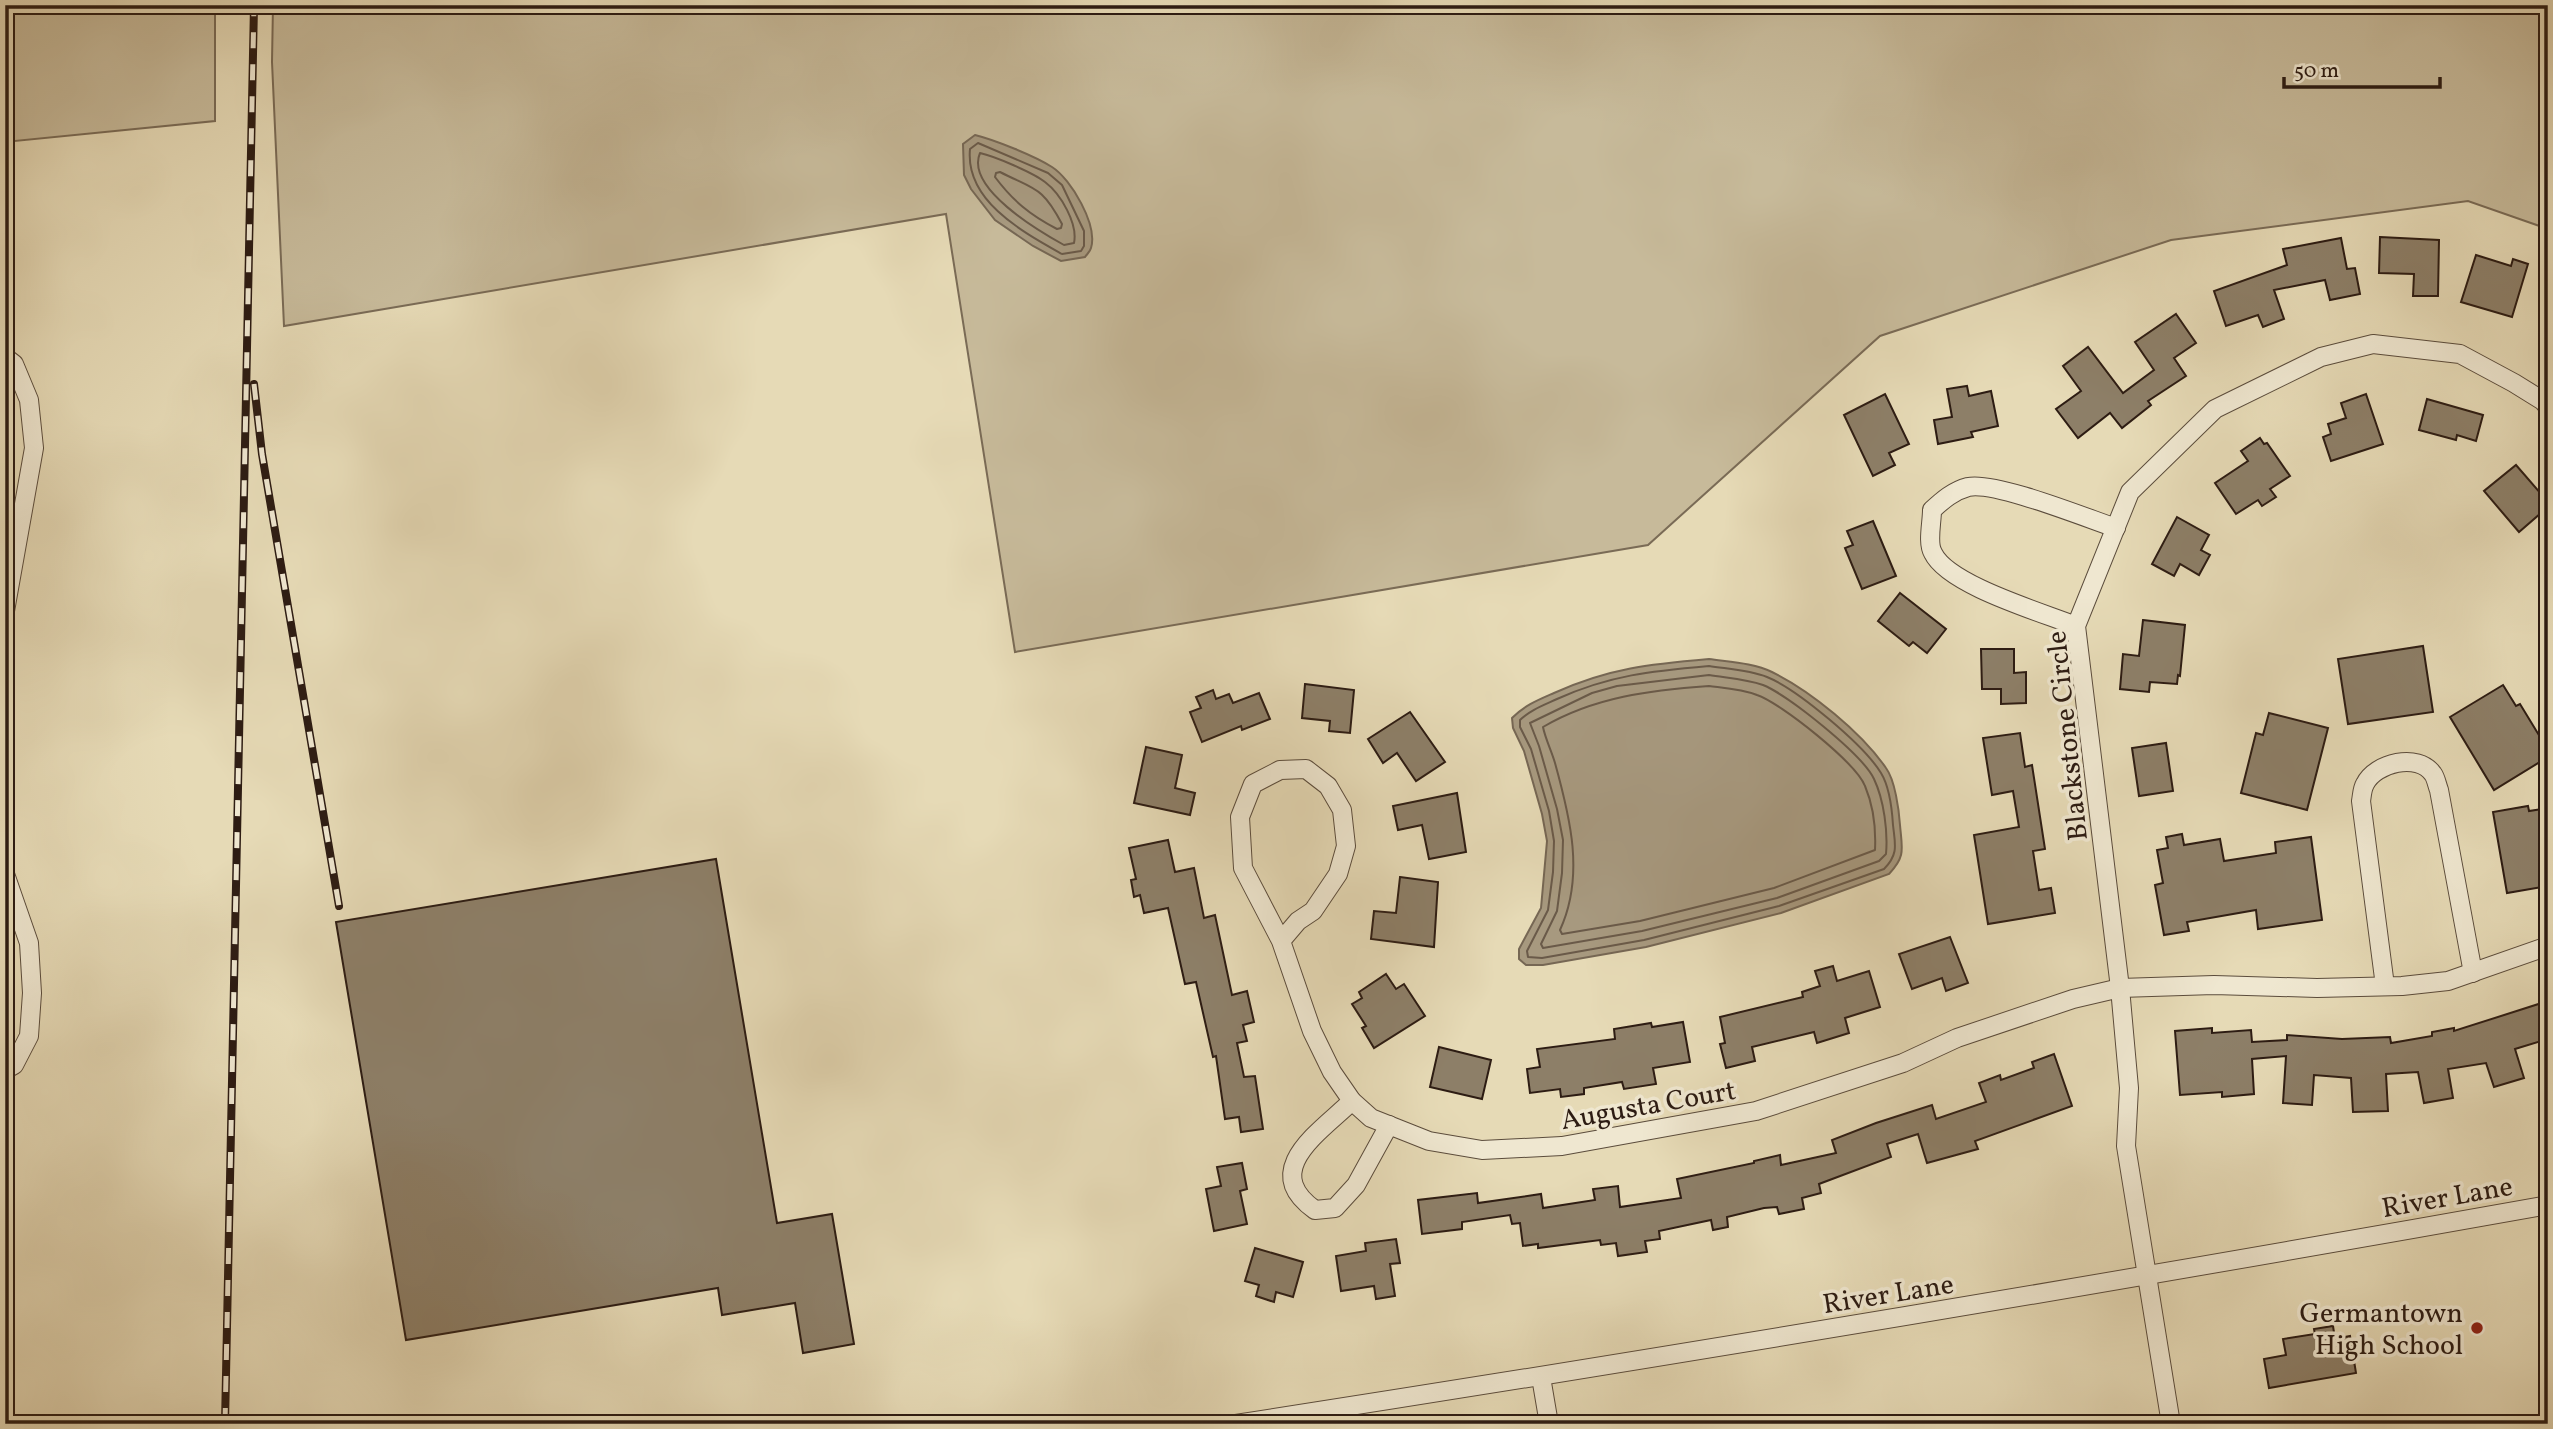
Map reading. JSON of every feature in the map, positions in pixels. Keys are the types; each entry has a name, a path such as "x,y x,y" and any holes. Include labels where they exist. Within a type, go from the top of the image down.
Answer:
{"street":[{"name":"Blackstone Circle","path":"2171,1424 2126,1146 2129,1088 2120,988 2076,626 2130,492 2215,409 2320,357 2373,344 2460,354 2514,383 2548,407"},
{"path":"5,357 14,364 29,400 34,448 5,611"},
{"path":"2076,626 1961,580 1940,565 1931,551 1932,510 1950,494 1970,486 2001,489 2116,528"},
{"path":"2385,986 2361,801 2364,784 2376,770 2395,763 2416,763 2432,772 2439,790 2473,973"},
{"name":"Augusta Court","path":"1281,940 1298,922 1314,911 1338,874 1346,846 1342,810 1328,786 1306,769 1280,770 1253,784 1240,817 1243,868 1281,940 1312,1031 1332,1072 1352,1101 1371,1118 1429,1141 1482,1150 1562,1146 1756,1111 1903,1063 1957,1038 2073,999 2120,988"},
{"path":"5,874 29,943 32,993 29,1036 14,1065 5,1070"},
{"path":"2120,988 2214,985 2316,988 2448,981 2548,947"},
{"path":"1352,1101 1297,1154 1291,1177 1300,1199 1315,1210 1335,1208 1356,1185 1389,1125"},
{"name":"River Lane","path":"1236,1424 1541,1377 2146,1277 2548,1205"},
{"path":"1541,1377 1549,1424"}],"shaded area":[{"path":"5,5 215,5 215,121 5,142"},
{"path":"273,5 2548,5 2548,229 2468,201 2171,240 1880,336 1648,545 1015,652 946,214 284,326 272,62"}],"water":[{"path":"975,135 1036,158 1052,167 1067,181 1081,203 1091,227 1091,248 1085,257 1061,261 995,220 971,189 964,175 963,144"},
{"path":"1709,659 1750,665 1772,672 1819,701 1864,741 1886,768 1894,787 1902,846 1898,862 1889,874 1781,913 1646,947 1543,965 1526,965 1519,959 1519,949 1541,908 1547,841 1542,814 1512,718 1537,701 1593,678 1649,665"}],"building":[{"path":"2380,237 2439,240 2438,296 2413,296 2414,274 2379,273"},
{"path":"2341,238 2347,269 2355,268 2360,294 2330,300 2325,280 2274,290 2284,319 2263,327 2258,315 2226,326 2214,291 2287,265 2283,249"},
{"path":"2476,255 2511,266 2513,259 2528,264 2512,317 2461,302"},
{"path":"2176,314 2196,343 2174,358 2186,376 2148,401 2151,405 2122,428 2110,413 2078,438 2056,409 2081,391 2063,366 2088,347 2123,393 2154,370 2135,342"},
{"path":"1967,386 1969,396 1991,391 1998,426 1971,432 1973,437 1938,444 1934,420 1952,417 1947,389"},
{"path":"1885,394 1909,444 1889,453 1895,465 1873,476 1844,415"},
{"path":"2366,394 2383,444 2331,461 2323,437 2331,434 2328,424 2346,418 2341,403"},
{"path":"2427,399 2483,415 2476,441 2457,435 2456,440 2419,430"},
{"path":"2260,438 2264,444 2267,443 2290,476 2270,489 2276,497 2262,506 2258,500 2236,514 2215,483 2248,461 2241,451"},
{"path":"2516,465 2548,502 2548,507 2519,532 2484,491"},
{"path":"2177,517 2209,535 2201,550 2210,555 2199,575 2180,564 2174,576 2152,564"},
{"path":"1873,521 1896,576 1862,589 1845,548 1853,545 1847,531"},
{"path":"1900,593 1946,629 1927,653 1913,642 1909,646 1878,621"},
{"path":"2143,620 2185,625 2180,676 2178,675 2177,684 2150,682 2149,692 2120,689 2123,654 2139,656"},
{"path":"2423,646 2433,712 2348,724 2338,659"},
{"path":"1981,649 2014,649 2014,673 2026,672 2026,703 2001,704 2001,689 1982,689"},
{"path":"1305,684 1354,690 1350,733 1329,731 1330,721 1302,718"},
{"path":"2503,685 2516,706 2520,704 2548,750 2548,757 2494,790 2450,717"},
{"path":"1213,690 1216,699 1229,694 1233,703 1259,693 1270,719 1242,730 1241,726 1202,742 1190,712 1201,708 1196,697"},
{"path":"1410,712 1445,762 1416,781 1397,753 1383,763 1368,739"},
{"path":"2269,713 2328,728 2307,810 2241,793 2256,733 2263,735"},
{"path":"2020,733 2025,767 2032,765 2045,849 2033,851 2039,890 2051,888 2055,913 1988,924 1974,835 2019,827 2013,791 1992,795 1983,738"},
{"path":"2166,743 2173,791 2139,796 2132,748"},
{"path":"1146,747 1182,755 1175,788 1195,793 1190,815 1134,803"},
{"path":"1457,793 1466,852 1429,859 1422,825 1398,830 1393,806"},
{"path":"2528,806 2529,811 2548,808 2548,886 2507,893 2493,812"},
{"path":"2182,834 2184,845 2220,839 2224,861 2276,853 2275,842 2311,837 2322,920 2258,929 2256,910 2187,922 2189,931 2164,935 2155,885 2163,883 2157,850 2168,848 2166,837"},
{"path":"1168,840 1175,872 1194,868 1204,918 1215,915 1232,995 1247,991 1254,1022 1243,1025 1247,1041 1237,1043 1244,1077 1255,1076 1263,1129 1241,1132 1239,1117 1225,1119 1216,1056 1213,1057 1196,982 1185,984 1168,908 1144,913 1140,895 1134,897 1131,880 1136,879 1129,848"},
{"path":"716,859 777,1223 832,1214 854,1344 803,1353 795,1303 722,1315 718,1288 406,1340 336,922"},
{"path":"1400,877 1438,882 1434,947 1371,939 1374,911 1396,913"},
{"path":"1950,937 1968,983 1946,991 1942,978 1912,989 1899,954"},
{"path":"1833,966 1837,981 1869,971 1880,1007 1845,1018 1849,1033 1817,1043 1814,1032 1752,1047 1755,1061 1726,1068 1720,1044 1725,1043 1720,1017 1803,997 1802,992 1820,986 1815,971"},
{"path":"1386,974 1396,989 1404,984 1425,1016 1374,1048 1362,1028 1366,1026 1352,1004 1362,998 1359,992"},
{"path":"2548,1001 2548,1039 2515,1049 2524,1078 2494,1087 2486,1063 2448,1069 2453,1098 2424,1103 2418,1072 2386,1074 2388,1111 2353,1112 2351,1078 2314,1075 2312,1105 2283,1103 2286,1056 2252,1059 2254,1094 2222,1097 2222,1092 2180,1095 2175,1031 2212,1028 2212,1033 2251,1030 2252,1042 2287,1040 2287,1035 2342,1039 2390,1037 2391,1043 2432,1036 2432,1032 2454,1028 2454,1031"},
{"path":"1683,1022 1690,1062 1653,1068 1656,1084 1624,1089 1622,1082 1584,1088 1584,1094 1561,1097 1560,1089 1530,1093 1527,1069 1540,1067 1537,1049 1615,1039 1614,1029 1651,1023 1652,1027"},
{"path":"1439,1047 1491,1060 1482,1099 1430,1087"},
{"path":"2054,1054 2072,1106 1975,1141 1978,1149 1927,1163 1918,1134 1887,1144 1891,1157 1819,1184 1821,1193 1802,1198 1804,1209 1779,1214 1777,1207 1764,1208 1727,1217 1728,1227 1713,1230 1711,1220 1659,1231 1660,1239 1645,1241 1647,1252 1618,1256 1616,1243 1601,1245 1600,1240 1538,1248 1538,1244 1523,1246 1520,1223 1512,1224 1510,1215 1462,1222 1462,1229 1422,1234 1418,1200 1477,1193 1478,1203 1541,1194 1543,1208 1595,1200 1593,1189 1618,1186 1620,1207 1681,1198 1677,1179 1780,1155 1781,1165 1836,1153 1832,1140 1876,1123 1932,1105 1936,1119 1986,1102 1979,1083 2000,1075 2001,1080 2034,1068 2032,1062"},
{"path":"1242,1163 1247,1189 1240,1191 1247,1224 1214,1231 1206,1189 1221,1186 1217,1167"},
{"path":"1396,1239 1400,1263 1390,1264 1395,1296 1376,1299 1374,1286 1341,1291 1336,1256 1366,1251 1365,1243"},
{"path":"1255,1248 1303,1262 1293,1297 1276,1292 1274,1302 1256,1296 1259,1285 1245,1281"},
{"path":"2333,1326 2335,1339 2350,1336 2356,1373 2269,1388 2264,1359 2286,1355 2283,1339 2315,1334 2314,1329"}],"railway":[{"path":"225,1424 254,5"},
{"path":"254,384 262,454 339,906"}],"place":[{"name":"Germantown High School","path":"2477,1328"}]}
